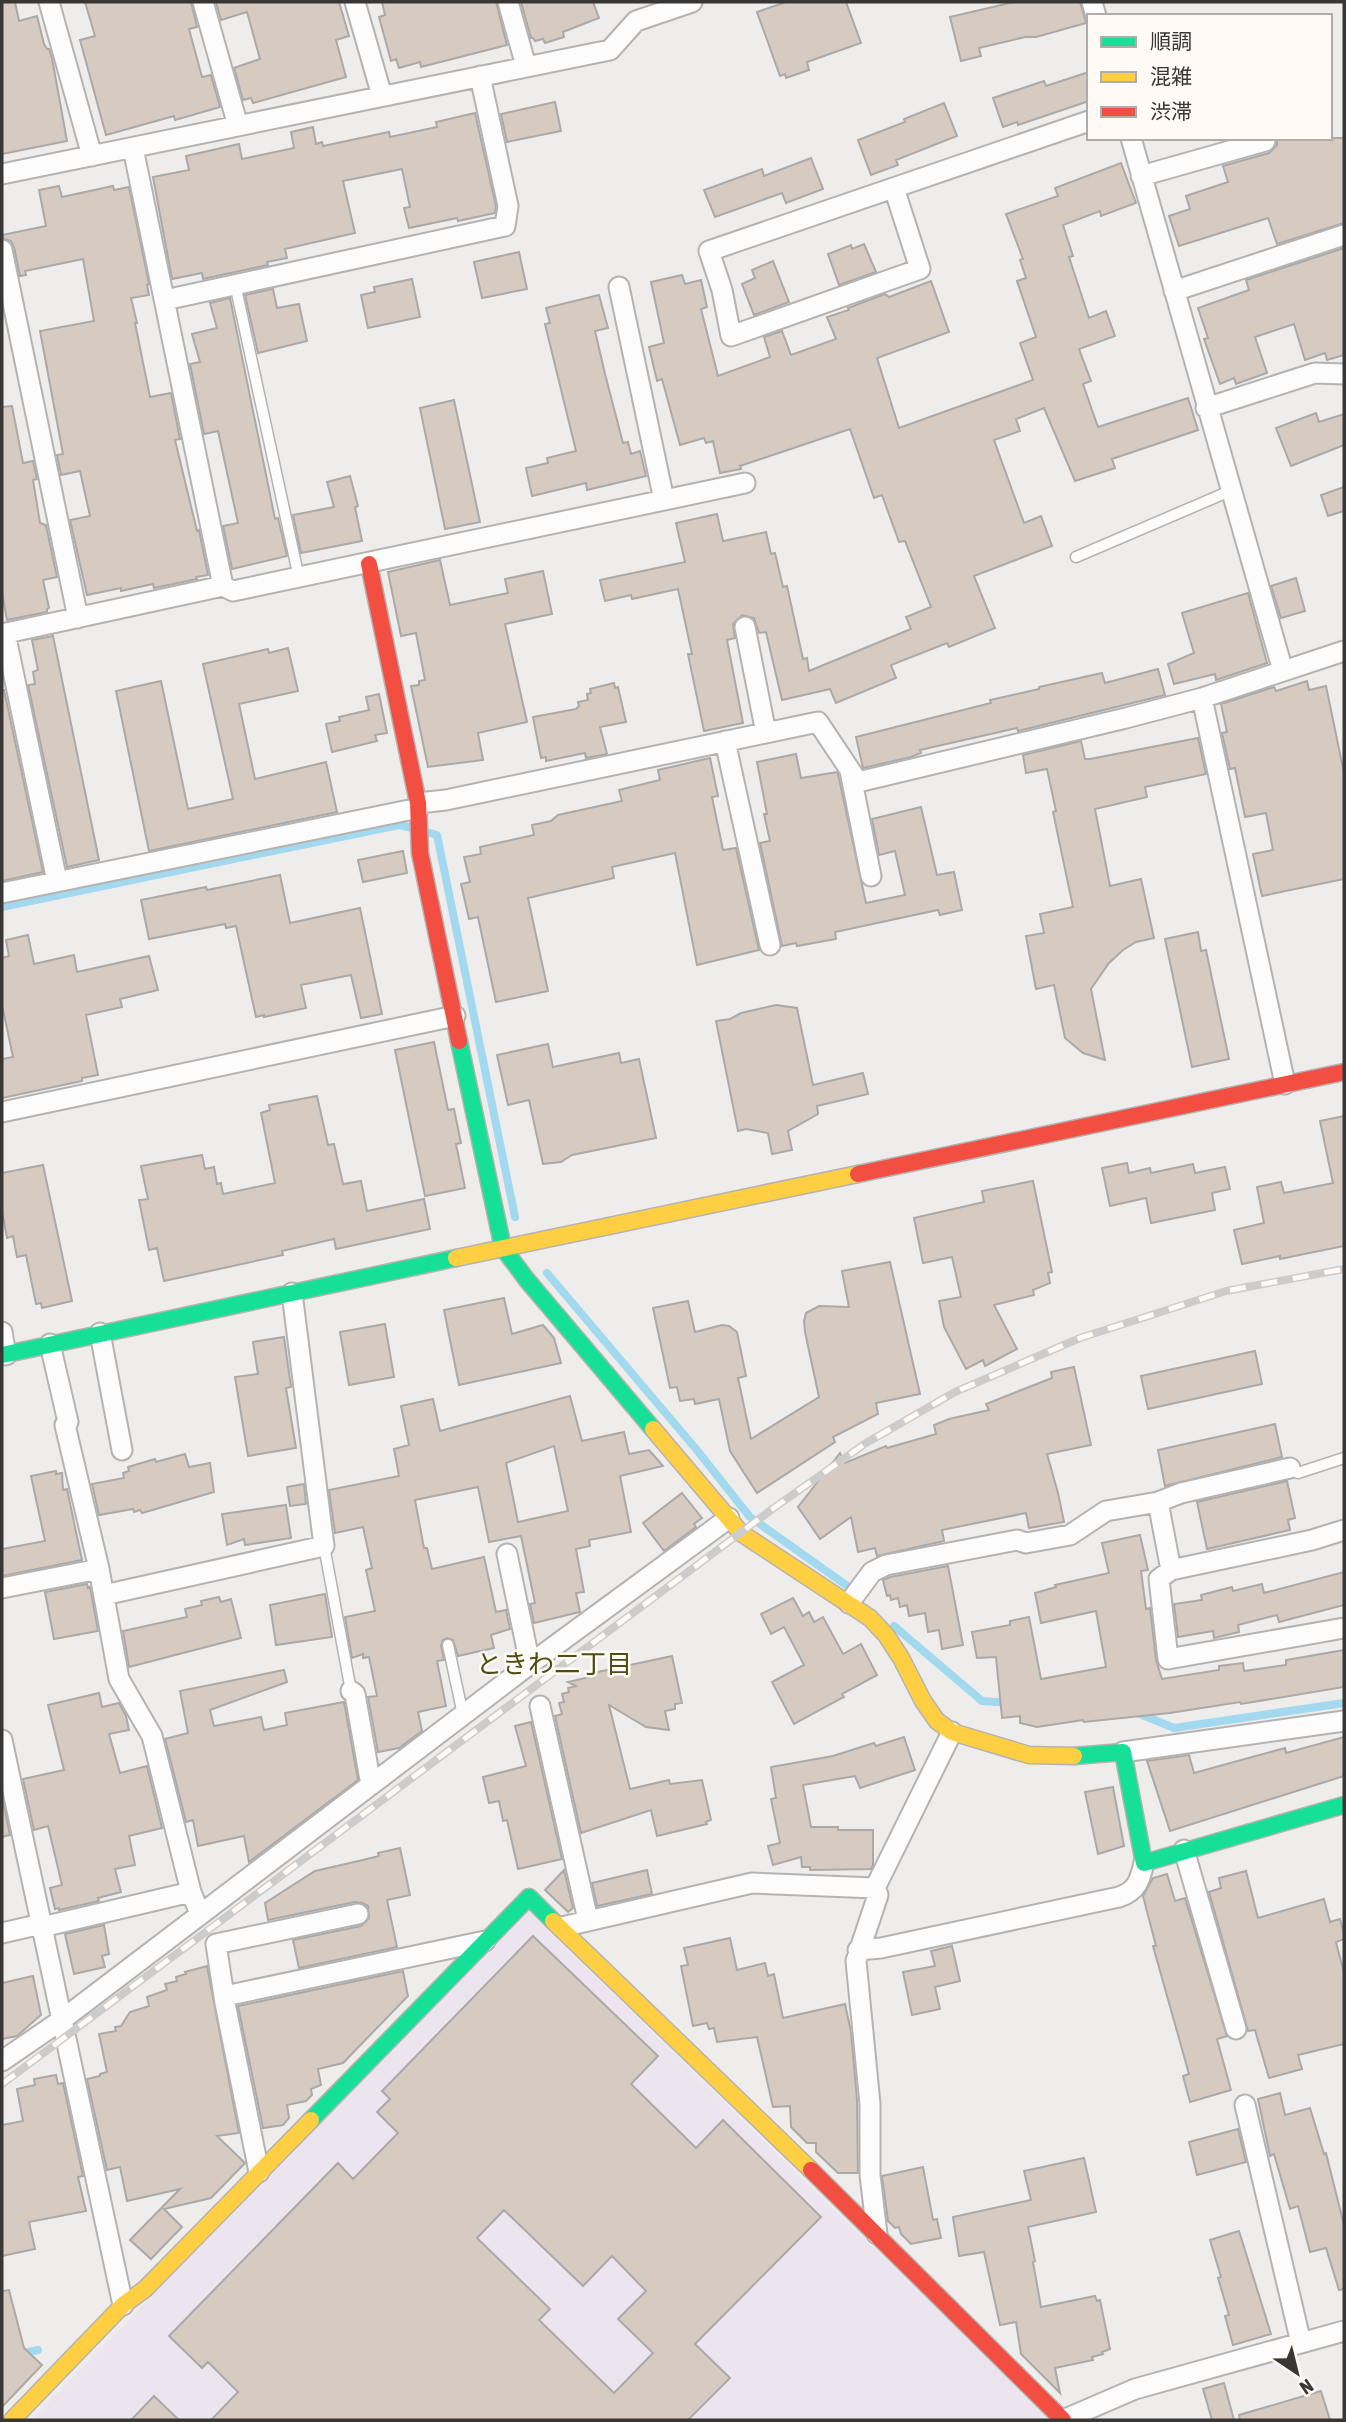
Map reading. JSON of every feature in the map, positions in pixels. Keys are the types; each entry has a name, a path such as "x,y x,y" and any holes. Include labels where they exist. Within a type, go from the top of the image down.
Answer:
{"street":[{"path":"48,2 92,156"},
{"path":"203,2 238,126"},
{"path":"355,2 382,96"},
{"path":"508,2 526,66"},
{"path":"2,174 610,50 636,21 692,2"},
{"path":"165,300 505,226 508,206 480,76"},
{"path":"894,188 920,269 731,336 722,290 709,251 1087,122"},
{"path":"1131,140 1283,671"},
{"path":"1141,176 1265,141"},
{"path":"133,148 223,586"},
{"path":"1174,291 1344,235"},
{"path":"2,250 78,618"},
{"path":"619,287 664,500"},
{"path":"1206,408 1315,373 1344,374"},
{"path":"57,881 3,633 223,586 233,591 369,564 745,483"},
{"path":"369,564 419,808 421,848 503,1248 741,1533 870,1618 886,1635 937,1721 952,1732 1029,1755 1058,1757 1123,1752 1344,1721"},
{"path":"745,627 766,733"},
{"path":"2,894 818,722 858,782 1126,719 1202,698 1344,651"},
{"path":"1202,698 1285,1084"},
{"path":"725,741 770,945"},
{"path":"849,767 872,876"},
{"path":"2,1112 455,1016"},
{"path":"2,1332 4,1355 1344,1072"},
{"path":"104,1595 324,1546 292,1293"},
{"path":"100,1333 122,1450"},
{"path":"50,1344 68,1422 65,1425 99,1569 119,1679 152,1736 191,1892 200,1914"},
{"path":"849,1604 872,1572 886,1565 1017,1540 1026,1543 1070,1535 1105,1511 1158,1502 1181,1493 1290,1468"},
{"path":"1158,1502 1171,1570"},
{"path":"2,2061 63,2019 530,1664 729,1518"},
{"path":"1344,1530 1312,1540 1171,1570 1159,1579 1168,1658 1344,1628"},
{"path":"507,1554 530,1664"},
{"path":"2,1588 99,1569"},
{"path":"351,1691 355,1694 371,1785"},
{"path":"540,1706 588,1920"},
{"path":"877,2234 870,2175 870,2104 856,1961 878,1895 875,1888 952,1732"},
{"path":"2,1740 123,2305"},
{"path":"858,1950 881,1948 1130,1894 1138,1884 1144,1863 1123,1752"},
{"path":"1144,1863 1344,1805"},
{"path":"1184,1850 1236,2029"},
{"path":"562,1927 752,1883 875,1888"},
{"path":"2,1933 191,1892"},
{"path":"12,2420 123,2305 145,2289 529,1897 877,2234 1063,2420 1135,2389 1344,2331"},
{"path":"260,2172 216,1944 358,1914"},
{"path":"225,1996 485,1941"},
{"path":"1245,2105 1301,2343"}],"lane":[{"path":"235,284 299,578"},
{"path":"1076,557 1230,491"},
{"path":"1290,1468 1298,1473 1344,1458"},
{"path":"324,1546 351,1691"},
{"path":"448,1645 463,1715"}],"shaded area":[{"path":"528,1911 1050,2420 31,2420"}],"building":[{"path":"2,2 15,2 19,21 37,16 44,44 52,58 67,141 2,154"},
{"path":"85,2 191,2 197,27 189,29 202,77 211,75 220,107 175,120 174,116 106,135 80,40 95,36"},
{"path":"216,2 339,2 349,36 336,40 346,77 253,103 251,98 243,100 234,68 260,59 247,12 221,20"},
{"path":"382,2 496,2 507,45 421,67 420,62 399,68 396,59 391,61 379,17 385,15"},
{"path":"521,2 593,2 599,18 563,32 564,37 545,43 543,39 535,41 531,38"},
{"path":"786,2 846,2 861,43 807,62 809,70 786,78 785,74 780,76 757,12"},
{"path":"1014,2 1080,2 1086,23 1036,37 979,48 981,56 961,61 950,17"},
{"path":"1087,73 1087,102 1018,125 1017,122 1003,127 993,98 1044,81 1046,86"},
{"path":"555,102 561,131 507,142 501,114"},
{"path":"944,103 957,136 896,160 898,165 871,175 858,140"},
{"path":"475,113 496,206 495,213 409,228 404,208 410,207 402,169 343,181 355,233 285,249 287,258 267,262 268,265 203,279 202,273 172,279 153,177 189,170 186,156 239,144 242,159 294,148 291,132 313,127 316,144 322,142 323,146 389,132 390,137 437,127 436,122"},
{"path":"1344,138 1344,223 1277,244 1268,218 1179,246 1169,216 1190,209 1186,196 1228,182 1223,166 1269,153 1277,145 1277,140"},
{"path":"811,158 823,189 786,203 782,193 715,217 704,190 762,169 764,176"},
{"path":"1121,163 1136,203 1101,216 1100,211 1063,225 1073,256 1069,257 1089,318 1106,311 1115,336 1079,349 1091,381 1083,384 1098,427 1188,398 1198,430 1112,459 1115,468 1075,481 1044,408 1016,419 1020,431 994,440 1024,523 1041,516 1052,546 974,576 995,628 949,647 947,643 891,665 896,678 836,703 830,689 782,700 766,632 759,633 754,618 742,615 733,624 735,638 727,640 743,723 704,731 678,589 632,599 631,595 605,601 600,580 685,562 676,523 717,514 723,541 766,532 771,554 775,553 783,587 787,586 803,659 807,658 809,671 911,629 906,617 931,607 905,541 899,542 882,495 874,498 850,429 740,466 741,469 720,473 713,441 706,443 704,438 680,445 662,379 657,381 649,347 664,343 651,282 682,275 685,284 701,280 707,307 701,309 718,376 770,357 764,337 782,331 791,355 836,339 827,317 885,294 889,297 931,281 949,332 877,358 899,428 1033,380 1020,343 1036,337 1017,281 1026,278 1020,260 1023,259 1006,214 1058,196 1055,188"},
{"path":"59,186 62,197 113,186 114,190 129,187 149,284 149,295 131,298 150,397 171,393 180,439 175,440 208,575 154,588 153,584 87,595 70,520 90,516 80,471 61,475 57,455 63,454 40,331 94,321 83,259 25,271 26,275 20,276 14,247 11,241 2,238 2,235 46,226 39,190"},
{"path":"864,244 876,272 839,285 828,254 851,245 852,249"},
{"path":"1344,248 1344,355 1327,360 1325,353 1305,360 1294,324 1255,337 1267,373 1236,384 1234,378 1220,384 1204,339 1208,338 1198,308 1249,290 1246,280"},
{"path":"519,252 527,289 482,298 474,262"},
{"path":"773,261 789,302 754,315 742,284 755,278 752,270"},
{"path":"412,279 420,317 368,328 361,295 375,292 374,287"},
{"path":"273,289 277,308 299,304 307,341 258,353 245,295"},
{"path":"599,295 608,328 595,331 605,374 623,443 628,442 631,454 640,451 646,476 587,490 586,483 532,496 526,468 548,463 547,458 576,451 545,324 550,323 546,308"},
{"path":"230,298 275,519 278,518 287,556 232,569 223,526 238,523 218,431 204,434 190,364 200,362 192,334 217,328 210,303"},
{"path":"454,400 480,522 445,529 420,408"},
{"path":"12,406 23,463 33,461 37,479 33,480 40,523 46,525 57,577 43,580 49,608 47,612 7,620 2,593 2,407"},
{"path":"1316,413 1319,422 1344,414 1344,445 1291,466 1276,428"},
{"path":"350,476 358,506 355,507 362,541 301,553 293,515 334,507 327,482"},
{"path":"1344,487 1344,511 1328,516 1321,495"},
{"path":"440,560 450,605 508,593 505,579 543,571 552,614 505,624 527,722 478,733 483,760 428,767 411,686 419,685 419,681 425,680 416,633 401,636 388,572"},
{"path":"1296,578 1305,611 1281,618 1271,586"},
{"path":"1248,593 1267,663 1216,680 1215,674 1174,684 1168,664 1194,653 1182,613"},
{"path":"53,636 99,860 67,867 28,685 35,684 33,672 38,670 32,640"},
{"path":"288,648 298,691 239,704 255,779 326,762 337,812 149,851 116,691 161,681 188,809 233,799 203,664 268,649 269,653"},
{"path":"1158,669 1165,695 1018,731 1017,728 920,750 921,753 911,757 863,768 856,737 991,703 990,700 1039,687 1102,673 1105,683"},
{"path":"1307,681 1309,690 1326,686 1344,773 1344,879 1262,896 1253,854 1273,850 1266,813 1245,817 1235,768 1230,769 1222,733 1227,732 1221,704 1274,687 1276,691"},
{"path":"614,683 615,688 618,687 626,722 600,727 607,754 586,758 585,753 546,761 546,757 541,758 533,717 576,709 578,702 588,700 590,689"},
{"path":"2,690 43,872 2,881"},
{"path":"379,694 387,733 375,735 377,741 332,752 326,724 340,721 339,717 369,710 366,697"},
{"path":"1198,738 1206,774 1145,787 1147,797 1095,809 1110,886 1141,879 1154,938 1136,942 1123,950 1109,963 1091,989 1105,1060 1083,1053 1065,1038 1054,985 1036,989 1026,936 1044,933 1040,914 1073,907 1047,769 1026,773 1023,755 1081,741 1085,759 1090,759"},
{"path":"796,754 801,778 838,774 866,903 905,895 895,851 879,855 872,819 921,807 937,875 954,872 962,910 940,915 938,910 835,932 836,939 782,946 760,843 770,841 757,762"},
{"path":"710,758 718,796 712,797 723,850 736,848 759,950 697,965 675,853 612,867 614,878 528,898 548,991 496,1002 478,917 469,919 461,884 470,882 464,857 481,854 480,847 534,835 532,825 551,821 558,815 622,801 619,790 660,780 658,770"},
{"path":"403,851 407,873 363,882 358,860"},
{"path":"280,875 290,923 360,908 382,1014 361,1018 351,975 301,985 306,1008 256,1017 236,926 226,928 225,924 149,939 141,900"},
{"path":"1198,932 1201,951 1206,950 1229,1059 1192,1067 1165,939"},
{"path":"28,935 34,964 74,955 77,972 149,956 158,990 120,999 122,1007 86,1015 98,1075 82,1078 82,1081 2,1098 2,1059 13,1057 2,1005 2,958 9,956 6,940"},
{"path":"776,1005 797,1008 813,1085 863,1073 868,1094 817,1106 818,1114 788,1131 792,1150 772,1154 768,1133 746,1129 738,1131 716,1021"},
{"path":"434,1042 448,1110 454,1109 461,1143 456,1144 465,1188 425,1196 395,1050"},
{"path":"548,1044 553,1067 619,1053 621,1063 639,1059 656,1138 572,1155 561,1162 543,1164 529,1100 508,1105 497,1055"},
{"path":"317,1096 328,1145 334,1144 343,1184 361,1181 367,1211 424,1199 430,1229 336,1249 334,1239 282,1251 283,1255 164,1281 157,1248 149,1250 139,1200 148,1199 141,1166 202,1155 205,1169 214,1167 217,1184 221,1183 223,1194 275,1183 261,1113 270,1110 269,1105"},
{"path":"1344,1116 1344,1246 1242,1264 1234,1230 1264,1223 1257,1187 1281,1182 1284,1193 1333,1183 1320,1121"},
{"path":"1127,1163 1129,1173 1150,1168 1151,1173 1193,1164 1195,1173 1225,1167 1230,1189 1212,1193 1215,1210 1151,1223 1146,1198 1110,1206 1102,1168"},
{"path":"43,1165 72,1301 42,1308 41,1303 36,1304 26,1255 17,1257 13,1236 7,1238 2,1211 2,1173"},
{"path":"1033,1181 1052,1272 1048,1273 1050,1283 1033,1290 1034,1295 994,1305 1017,1349 985,1366 983,1360 966,1369 944,1327 939,1301 961,1297 952,1257 923,1263 914,1218 984,1202 982,1191"},
{"path":"890,1262 920,1394 876,1403 878,1414 833,1437 835,1442 757,1493 730,1451 719,1399 695,1404 694,1399 680,1401 677,1387 670,1388 653,1308 688,1301 695,1332 722,1325 737,1332 746,1376 738,1378 751,1439 819,1397 805,1332 806,1313 819,1306 849,1307 842,1271"},
{"path":"504,1298 512,1334 543,1325 554,1338 561,1363 459,1385 444,1310"},
{"path":"385,1324 394,1377 349,1385 340,1332"},
{"path":"284,1337 291,1387 286,1388 296,1448 248,1456 235,1377 258,1374 253,1342"},
{"path":"1255,1351 1262,1384 1148,1409 1141,1376"},
{"path":"1074,1367 1091,1445 1047,1454 1064,1522 1029,1528 1026,1513 942,1530 944,1541 877,1556 875,1548 858,1552 851,1517 820,1539 798,1507 840,1453 845,1463 886,1446 887,1448 936,1434 934,1425 989,1410 986,1404 1052,1378 1051,1372"},
{"path":"570,1396 582,1441 624,1432 629,1454 649,1450 663,1466 620,1476 631,1532 589,1540 590,1546 576,1549 584,1592 576,1593 580,1612 534,1623 530,1604 535,1603 521,1536 489,1542 478,1487 415,1500 424,1548 427,1548 432,1569 484,1557 496,1612 506,1610 510,1629 491,1635 494,1648 458,1656 453,1640 443,1640 441,1646 444,1660 437,1661 446,1706 418,1712 422,1731 399,1748 378,1752 368,1697 377,1696 369,1657 363,1658 363,1654 352,1658 345,1617 375,1611 366,1570 372,1568 363,1527 335,1533 329,1490 399,1476 394,1449 409,1445 401,1406 433,1399 440,1431","holes":["554,1446 568,1511 518,1522 506,1463"]},
{"path":"1275,1424 1282,1457 1165,1486 1158,1450"},
{"path":"185,1454 189,1467 210,1463 214,1492 142,1513 140,1510 134,1512 133,1509 99,1515 92,1484 124,1478 123,1473 129,1471 128,1467"},
{"path":"56,1471 56,1474 62,1473 63,1490 67,1489 82,1560 2,1576 2,1549 45,1541 31,1476"},
{"path":"1287,1481 1295,1518 1288,1520 1290,1530 1207,1549 1197,1502"},
{"path":"304,1484 306,1504 290,1506 287,1487"},
{"path":"682,1493 702,1518 694,1524 696,1527 664,1551 643,1523"},
{"path":"286,1505 291,1538 245,1545 244,1539 227,1545 222,1514"},
{"path":"1140,1535 1148,1570 1141,1571 1146,1609 1150,1608 1156,1660 1162,1679 1219,1670 1219,1666 1243,1663 1244,1671 1286,1665 1286,1660 1344,1650 1344,1687 1241,1704 1037,1727 1020,1723 1020,1716 1002,1718 996,1657 977,1658 972,1632 1010,1625 1010,1621 1029,1617 1041,1679 1106,1667 1096,1611 1041,1623 1035,1593 1056,1587 1055,1585 1109,1573 1102,1543"},
{"path":"948,1566 963,1645 942,1649 939,1630 928,1632 925,1613 909,1616 907,1605 900,1607 898,1598 891,1600 890,1595 887,1596 883,1580"},
{"path":"1344,1572 1344,1605 1279,1622 1277,1615 1238,1625 1239,1632 1214,1638 1213,1631 1178,1637 1174,1604 1202,1600 1201,1595 1232,1587 1233,1591 1262,1584 1264,1593"},
{"path":"87,1584 88,1588 90,1587 98,1631 54,1639 45,1592"},
{"path":"325,1594 332,1637 276,1645 270,1605"},
{"path":"219,1597 221,1602 231,1599 241,1638 129,1667 123,1631 187,1617 185,1609 202,1605 201,1601"},
{"path":"793,1598 803,1616 809,1612 814,1622 823,1617 843,1654 861,1644 877,1675 842,1694 844,1697 794,1724 772,1682 804,1665 784,1627 771,1634 761,1614"},
{"path":"672,1656 682,1703 675,1704 675,1709 665,1711 669,1730 646,1727 609,1705 630,1789 669,1780 670,1784 702,1780 711,1820 706,1822 707,1824 657,1836 651,1810 581,1833 555,1716 562,1714 559,1703 564,1702 562,1694 569,1692 568,1688 576,1686 568,1682 594,1676 593,1673"},
{"path":"284,1670 287,1682 210,1710 214,1726 261,1717 264,1730 287,1725 285,1713 344,1702 358,1780 249,1862 244,1836 198,1846 193,1820 186,1822 165,1739 188,1733 180,1691"},
{"path":"99,1693 102,1707 119,1703 126,1716 129,1730 109,1734 120,1773 147,1766 162,1828 129,1836 135,1865 115,1869 121,1892 98,1898 99,1901 59,1910 55,1909 50,1888 62,1885 48,1826 34,1830 23,1779 64,1770 48,1705"},
{"path":"531,1722 562,1859 518,1869 507,1820 503,1821 499,1801 489,1803 483,1777 526,1766 515,1726"},
{"path":"904,1737 915,1770 860,1788 855,1776 803,1785 811,1827 873,1830 871,1869 810,1870 810,1867 802,1867 801,1857 773,1865 768,1846 780,1843 771,1799 776,1798 771,1767 833,1756"},
{"path":"1344,1737 1344,1776 1170,1831 1147,1761 1189,1755 1194,1773 1285,1748 1286,1753"},
{"path":"1113,1787 1124,1846 1098,1854 1085,1792"},
{"path":"2,1797 10,1835 2,1837"},
{"path":"400,1848 410,1895 387,1900 397,1947 299,1968 293,1940 361,1926 369,1918 368,1906 355,1902 268,1920 265,1903 315,1871 379,1856 378,1853"},
{"path":"564,1870 573,1908 568,1912 545,1890"},
{"path":"647,1870 652,1894 597,1906 592,1883"},
{"path":"1246,1871 1258,1918 1324,1899 1330,1922 1340,1919 1344,1934 1344,1939 1336,1942 1344,1973 1344,2044 1298,2055 1302,2069 1269,2078 1255,2030 1248,2031 1209,1892 1221,1888 1219,1878"},
{"path":"1167,1874 1175,1901 1185,1898 1227,2036 1217,2039 1231,2090 1190,2102 1183,2076 1189,2074 1153,1946 1156,1946 1143,1896 1153,1878"},
{"path":"104,1925 109,1954 102,1956 105,1967 74,1974 65,1934"},
{"path":"533,1936 658,2056 631,2084 696,2148 723,2120 821,2217 695,2344 730,2378 688,2420 211,2420 238,2392 208,2362 202,2368 169,2336 338,2163 353,2179 398,2133 377,2112 390,2099 382,2091","holes":["504,2210 583,2286 612,2256 646,2291 618,2319 653,2353 614,2393 539,2320 550,2309 477,2238"]},
{"path":"730,1938 737,1970 765,1963 768,1976 774,1974 783,2018 845,2004 851,2032 857,2100 858,2173 838,2173 816,2152 816,2143 807,2143 791,2127 790,2106 773,2107 757,2037 717,2042 714,2028 709,2029 707,2023 693,2026 681,1966 688,1965 684,1948"},
{"path":"952,1946 960,1981 935,1987 940,2009 912,2015 903,1972 935,1966 931,1951"},
{"path":"207,1966 239,2133 217,2136 245,2163 211,2198 164,2209 182,2227 151,2259 130,2240 180,2189 127,2201 120,2167 107,2170 87,2079 107,2072 99,2034 116,2031 115,2027 121,2026 130,2012 149,2006 147,1997 167,1990 165,1984 177,1981 176,1977"},
{"path":"403,1971 408,1996 343,2063 318,2069 321,2085 311,2089 312,2095 306,2101 287,2105 289,2118 283,2125 263,2128 238,2006"},
{"path":"33,1976 41,2015 17,2036 2,2039 2,1983"},
{"path":"56,2075 58,2084 63,2083 83,2176 78,2177 86,2211 29,2222 35,2249 2,2256 2,2125 23,2121 17,2089 35,2085 34,2079"},
{"path":"1280,2093 1285,2115 1310,2108 1324,2154 1326,2153 1344,2225 1344,2289 1339,2290 1326,2248 1310,2252 1298,2206 1290,2209 1274,2154 1270,2156 1258,2099"},
{"path":"1238,2129 1246,2162 1197,2175 1189,2142"},
{"path":"1084,2158 1096,2212 1028,2227 1041,2307 1095,2296 1097,2301 1100,2300 1110,2349 1092,2357 1093,2360 1055,2368 1060,2393 1021,2354 1016,2322 1000,2325 984,2252 959,2256 953,2217 1031,2200 1024,2171"},
{"path":"923,2167 933,2220 937,2219 941,2238 911,2244 901,2234 899,2227 895,2228 888,2221 882,2176"},
{"path":"1239,2231 1271,2334 1233,2345 1225,2316 1229,2315 1218,2278 1221,2277 1210,2240"},
{"path":"9,2290 24,2348 42,2365 2,2407 2,2291"},
{"path":"1224,2383 1234,2420 1212,2420 1203,2389"},
{"path":"1321,2391 1330,2420 1240,2420 1239,2415"},
{"path":"154,2396 179,2420 131,2420"}],"waterway":[{"path":"2,907 399,825 413,828"},
{"path":"426,832 437,835 515,1217"},
{"path":"547,1273 750,1517 856,1592"},
{"path":"894,1626 982,1701 1011,1703"},
{"path":"1135,1712 1174,1728 1344,1703"},
{"path":"2,2358 38,2350"}],"railway":[{"path":"2,2084 771,1510 866,1443 955,1392 1080,1338 1226,1291 1344,1269"}],"traffic: fast":[{"path":"459,1041 503,1248 653,1429"},
{"path":"2,1355 456,1258"},
{"path":"1074,1756 1123,1752 1144,1863 1344,1805"},
{"path":"311,2120 529,1897 553,1921"}],"traffic: slow":[{"path":"456,1258 858,1174"},
{"path":"653,1429 741,1533 870,1618 886,1635 901,1658 923,1701 937,1721 952,1732 1029,1755 1074,1756"},
{"path":"553,1921 811,2170"},
{"path":"12,2420 123,2305 145,2289 311,2120"}],"traffic: jam":[{"path":"369,564 418,803 420,853 459,1041"},
{"path":"858,1174 1344,1072"},
{"path":"811,2170 1063,2420"}],"district":[{"name":"ときわ二丁目","path":"554,1664"}]}
